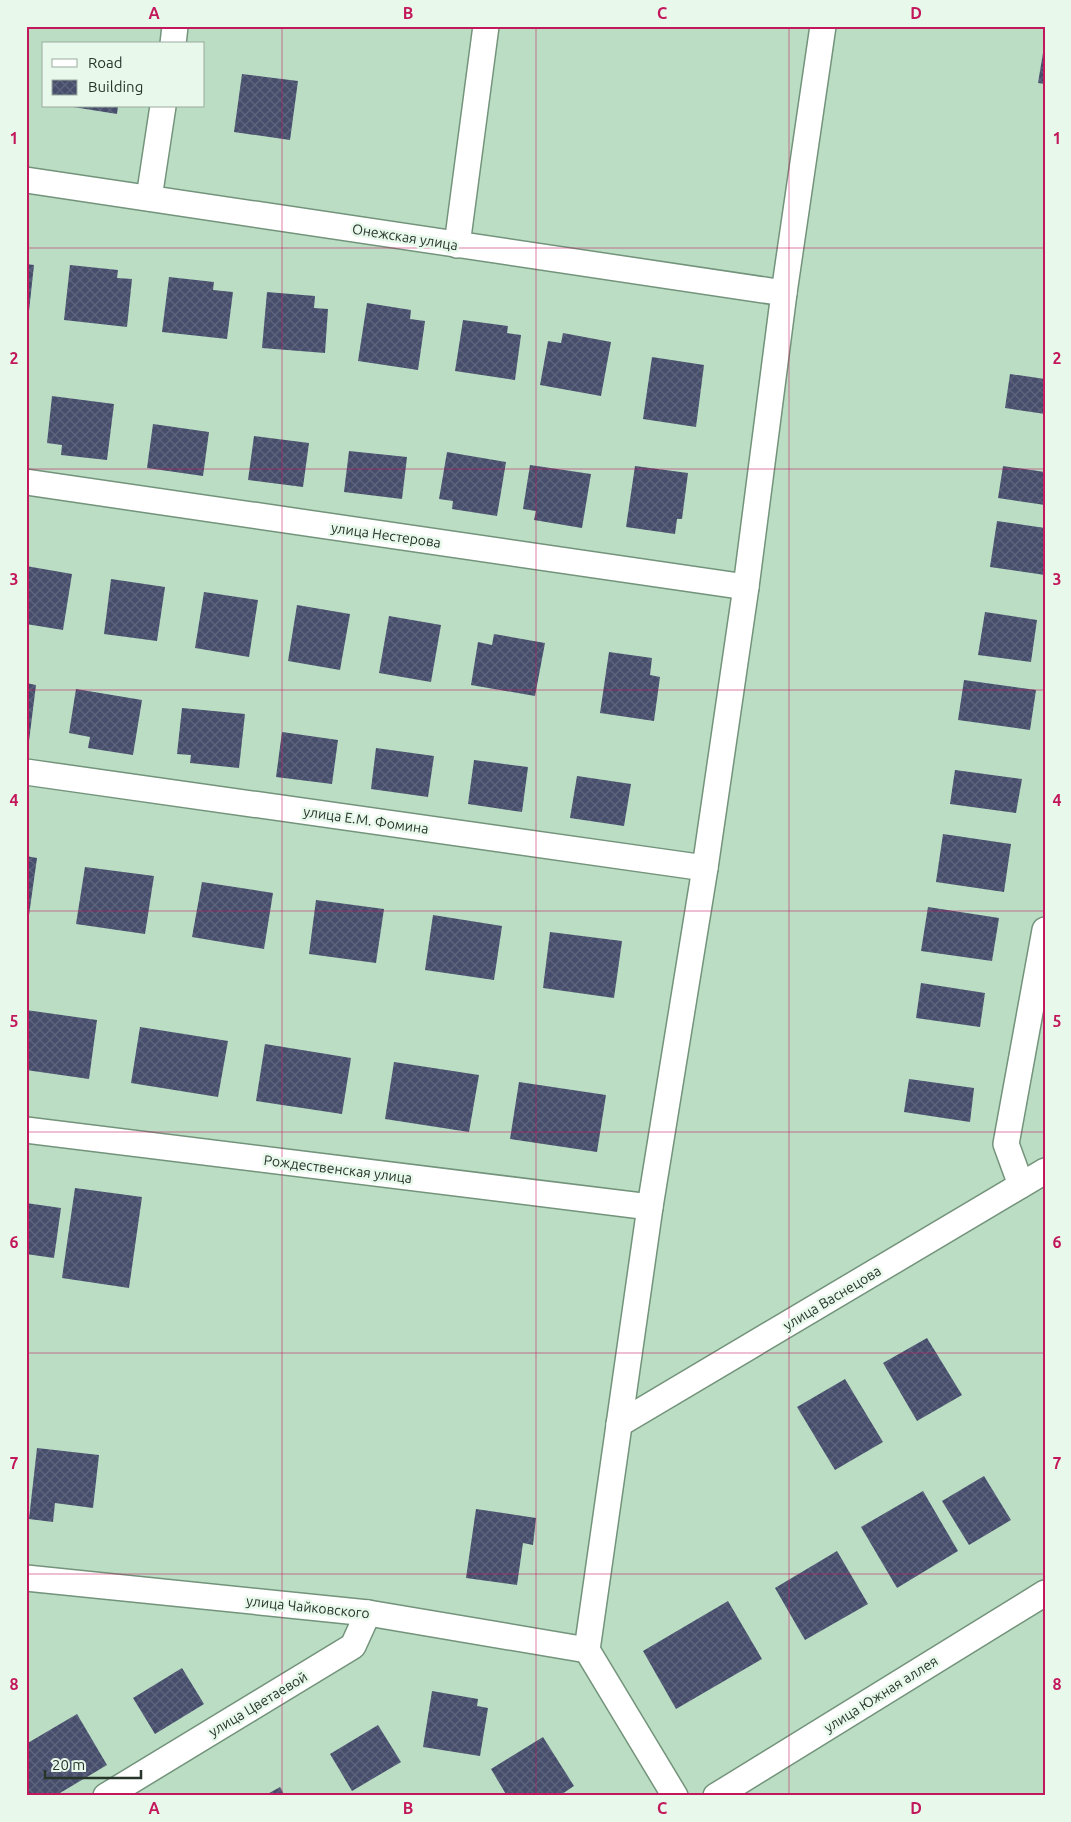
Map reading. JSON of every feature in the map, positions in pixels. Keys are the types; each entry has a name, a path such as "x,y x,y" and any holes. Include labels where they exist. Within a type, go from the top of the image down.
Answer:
{"street":[{"path":"173,42 175,26"},
{"path":"457,245 486,26"},
{"path":"675,1796 587,1650 650,1207 705,868 746,587 784,293 823,26"},
{"path":"149,198 163,108"},
{"name":"Онежская улица","path":"26,180 784,293"},
{"name":"улица Нестерова","path":"26,482 746,587"},
{"name":"улица Е.М. Фомина","path":"26,772 705,868"},
{"path":"1021,1185 1006,1144 1045,930"},
{"name":"Рождественская улица","path":"26,1130 650,1207"},
{"name":"улица Васнецова","path":"619,1424 1045,1171"},
{"name":"улица Чайковского","path":"26,1578 368,1613 587,1650"},
{"name":"улица Южная аллея","path":"716,1796 1045,1593"},
{"name":"улица Цветаевой","path":"106,1796 353,1646 368,1613"}],"building":[{"path":"1045,47 1045,84 1038,83"},
{"path":"242,74 298,81 290,140 234,132"},
{"path":"80,108 118,108 117,114"},
{"path":"26,264 34,265 29,311 26,311"},
{"path":"70,265 118,270 117,278 132,279 127,327 64,320"},
{"path":"169,277 214,282 213,290 233,292 227,339 162,332"},
{"path":"267,292 315,296 314,308 328,309 325,353 262,348"},
{"path":"367,303 411,310 410,319 425,321 418,370 358,361"},
{"path":"463,320 508,326 507,333 521,335 515,380 455,371"},
{"path":"563,333 611,342 601,396 540,385 548,341 561,343"},
{"path":"652,357 704,365 696,427 643,419"},
{"path":"1010,374 1045,379 1045,414 1005,408"},
{"path":"52,396 114,404 107,460 61,455 62,445 47,443"},
{"path":"153,424 209,432 203,476 147,468"},
{"path":"254,436 309,443 303,487 248,480"},
{"path":"349,451 407,457 402,499 344,492"},
{"path":"447,452 506,462 497,516 452,509 453,501 439,499"},
{"path":"530,465 591,474 582,528 534,520 536,511 523,509"},
{"path":"635,466 688,473 682,519 677,519 675,534 626,527"},
{"path":"1003,466 1045,472 1045,505 998,498"},
{"path":"997,521 1045,528 1045,575 990,567"},
{"path":"26,566 72,574 63,630 26,624"},
{"path":"111,579 165,587 157,641 104,634"},
{"path":"204,592 258,600 249,657 195,648"},
{"path":"297,605 350,614 340,670 288,661"},
{"path":"985,612 1037,620 1031,662 978,655"},
{"path":"389,616 441,625 431,682 379,673"},
{"path":"494,634 545,643 535,696 471,685 478,642 492,645"},
{"path":"609,652 652,658 650,675 660,677 654,721 600,713"},
{"path":"964,680 1036,690 1030,730 958,720"},
{"path":"26,683 36,685 29,741 26,740"},
{"path":"76,689 142,700 133,755 88,748 90,737 69,733"},
{"path":"182,708 245,714 239,768 190,763 191,755 177,754"},
{"path":"282,732 338,740 332,784 276,777"},
{"path":"376,748 434,756 428,797 371,789"},
{"path":"474,760 528,767 522,812 468,804"},
{"path":"955,770 1022,779 1016,813 950,804"},
{"path":"577,776 631,784 624,826 570,818"},
{"path":"943,834 1011,844 1004,892 936,882"},
{"path":"26,856 37,858 29,915 26,915"},
{"path":"85,867 154,876 145,934 76,924"},
{"path":"202,882 273,893 264,949 192,937"},
{"path":"316,900 384,909 376,963 309,954"},
{"path":"928,907 999,918 992,961 921,951"},
{"path":"433,915 502,926 494,980 425,970"},
{"path":"550,932 622,941 614,998 543,988"},
{"path":"921,983 985,993 980,1027 916,1018"},
{"path":"26,1010 97,1020 89,1079 26,1070"},
{"path":"140,1027 228,1041 218,1097 131,1083"},
{"path":"265,1044 351,1058 342,1114 256,1101"},
{"path":"394,1062 479,1075 469,1132 385,1119"},
{"path":"909,1079 974,1088 970,1122 904,1112"},
{"path":"519,1082 606,1095 597,1152 510,1139"},
{"path":"75,1188 142,1197 129,1288 62,1278"},
{"path":"26,1203 61,1208 54,1258 26,1254"},
{"path":"927,1338 962,1395 917,1421 883,1363"},
{"path":"845,1379 883,1442 835,1470 797,1407"},
{"path":"37,1448 99,1455 93,1508 55,1503 53,1522 29,1519"},
{"path":"984,1476 1011,1520 969,1545 942,1501"},
{"path":"923,1491 958,1551 897,1588 861,1527"},
{"path":"476,1509 536,1518 533,1545 523,1543 517,1585 466,1578"},
{"path":"837,1551 868,1604 805,1640 775,1588"},
{"path":"728,1601 762,1659 676,1709 643,1651"},
{"path":"182,1668 204,1704 155,1734 133,1698"},
{"path":"432,1691 478,1699 477,1706 488,1708 480,1756 423,1747"},
{"path":"77,1714 107,1765 55,1796 26,1796 26,1744"},
{"path":"378,1725 401,1762 352,1791 330,1754"},
{"path":"543,1737 574,1786 559,1796 507,1796 491,1769"},
{"path":"280,1787 285,1796 264,1796"}]}
